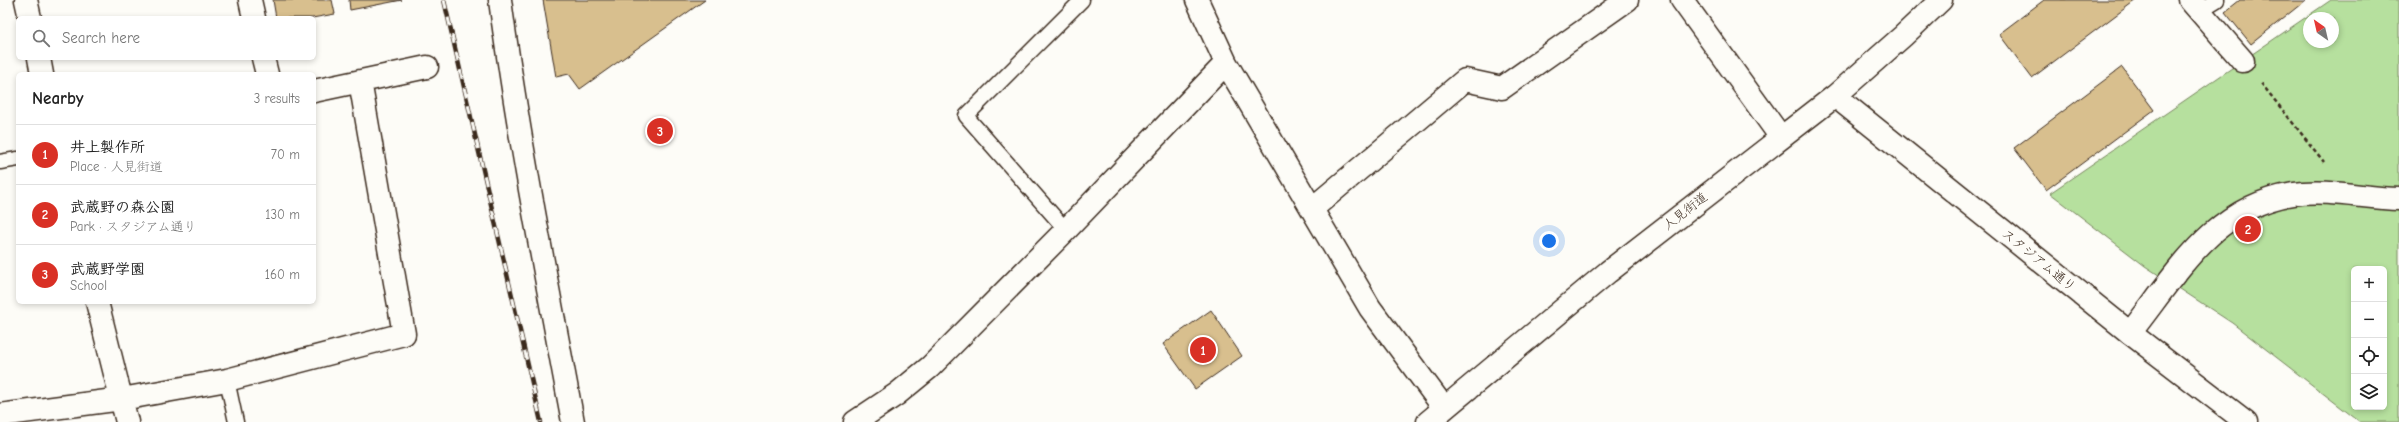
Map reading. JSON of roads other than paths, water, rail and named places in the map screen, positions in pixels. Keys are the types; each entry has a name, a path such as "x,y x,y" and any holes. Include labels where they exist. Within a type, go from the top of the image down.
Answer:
{"street":[{"path":"26,0 30,16"},
{"path":"250,0 254,16"},
{"path":"500,0 509,72 573,422"},
{"path":"1197,0 1226,64 1313,208 1370,308 1444,408"},
{"path":"1313,208 1465,80 1502,88 1627,0"},
{"path":"1682,0 1780,136"},
{"name":"人見街道","path":"1428,422 1608,272 1780,136 1835,96 1941,0"},
{"path":"2202,4 2243,61"},
{"path":"39,60 42,72"},
{"path":"263,60 266,72"},
{"path":"855,422 897,394 930,367 1066,230 1226,64"},
{"path":"316,91 427,67"},
{"path":"0,415 122,398 227,380 404,334 360,81"},
{"name":"スタジアム通り","path":"1835,96 2130,333 2246,422"},
{"path":"2130,333 2181,265 2210,233 2228,219 2249,207 2293,194 2330,194 2399,199"},
{"path":"98,304 127,422"}],"lane":[{"path":"1066,230 966,116 1082,0"},
{"path":"0,162 16,159"},
{"path":"227,380 236,422"}],"railway":[{"path":"444,0 541,422"}],"place":[{"name":"武蔵野学園","path":"660,131"},
{"name":"武蔵野の森公園","path":"2248,229"},
{"name":"井上製作所","path":"1203,350"}]}
